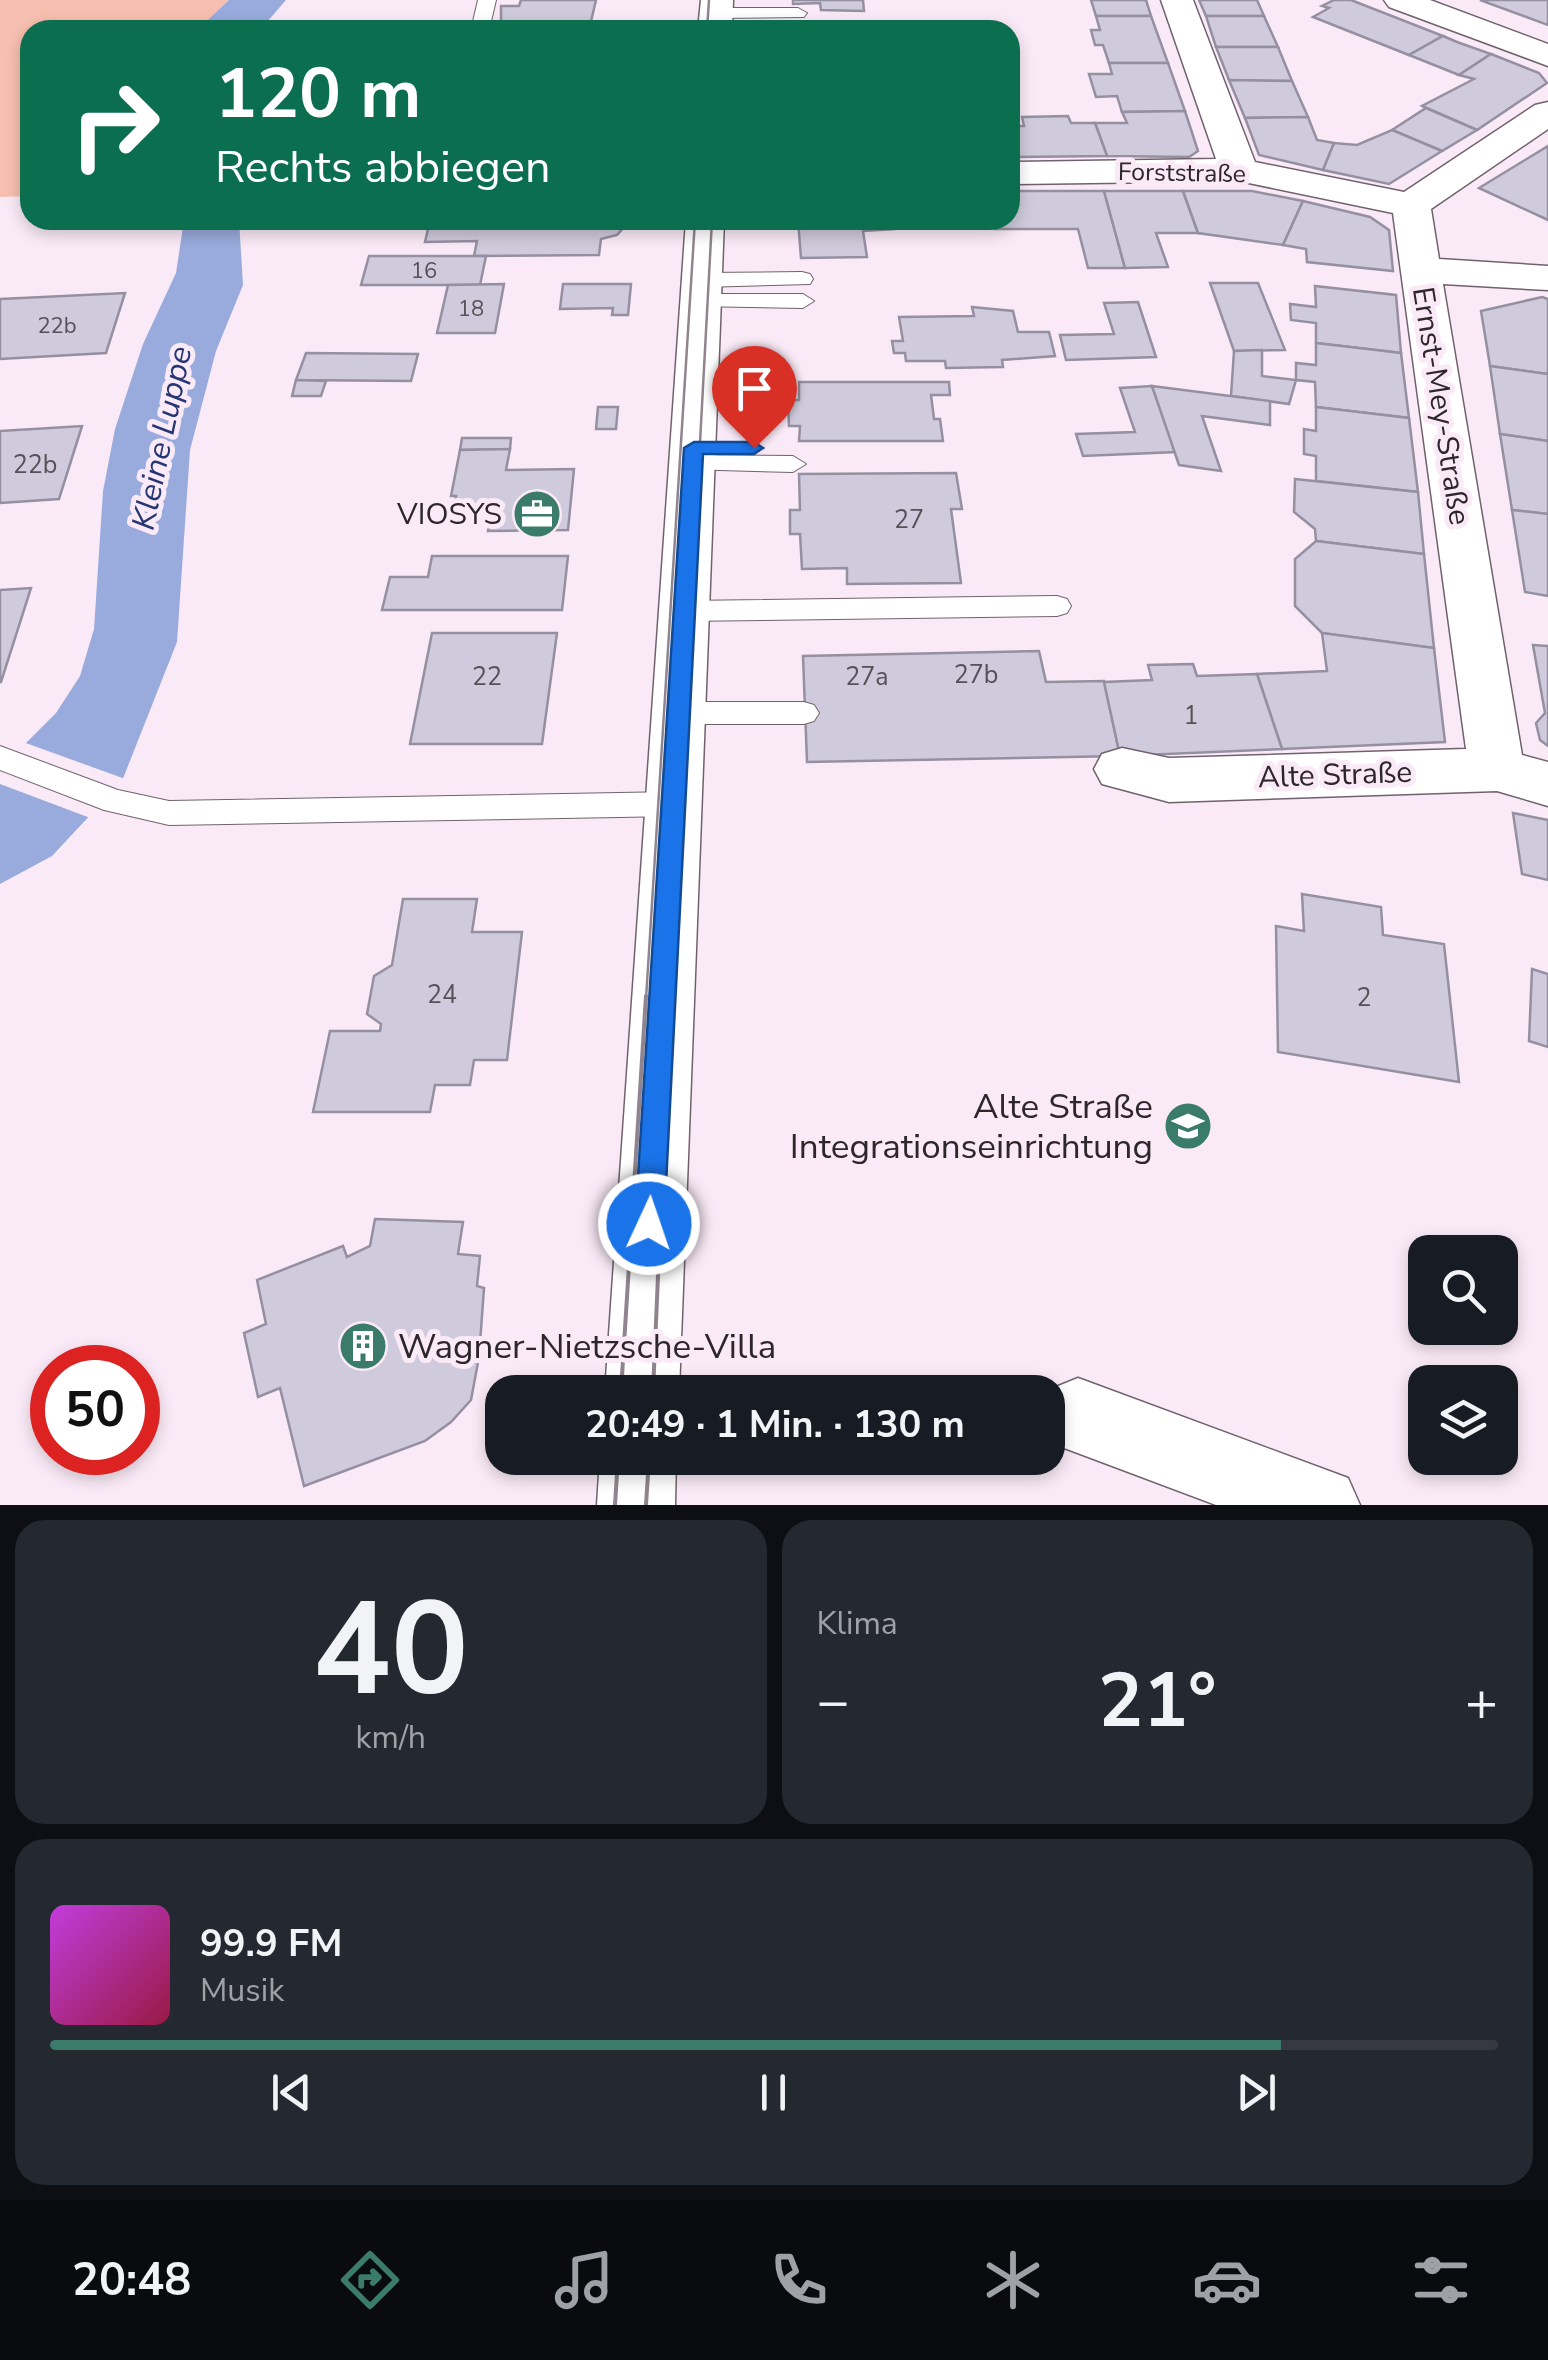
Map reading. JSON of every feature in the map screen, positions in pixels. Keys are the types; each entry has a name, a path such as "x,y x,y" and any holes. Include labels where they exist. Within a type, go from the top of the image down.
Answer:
{"street":[{"path":"1176,0 1239,170"},
{"path":"1400,0 1548,56"},
{"path":"1411,204 1548,113"},
{"name":"Forststraße","path":"1020,173 1239,170 1411,204"},
{"name":"Ernst-Mey-Straße","path":"1411,204 1420,270 1523,777"},
{"path":"643,1375 705,230"},
{"path":"1420,270 1548,278"},
{"name":"Alte Straße","path":"1122,769 1169,780 1523,777"},
{"path":"1078,1416 1321,1505"},
{"path":"636,1505 637,1475"}],"lane":[{"path":"716,14 798,13"},
{"path":"702,291 803,290"},
{"path":"693,456 793,456"},
{"path":"684,611 1057,606"},
{"path":"679,713 804,714"},
{"path":"0,758 115,800 168,813 674,804"}],"shaded area":[{"path":"0,0 229,0 208,20 20,20 20,196 0,197"}],"water":[{"path":"229,0 286,0 269,20 208,20"},
{"name":"Kleine Luppe","path":"182,230 240,230 243,285 216,351 190,450 177,642 122,781 52,856 0,884 0,769 56,713 80,676 94,629 103,491 115,429 143,344 176,273"}],"pier":[{"path":"23,742 128,780 93,819 0,784 0,762"}],"building":[{"path":"521,0 596,0 591,20 501,20 501,6 519,6"},
{"path":"793,0 863,0 864,11 821,10 820,3 793,4"},
{"path":"1091,0 1146,0 1151,16 1096,16"},
{"path":"1199,0 1257,0 1264,16 1206,16"},
{"path":"1334,0 1351,0 1443,36 1409,55 1313,17 1329,8 1322,6"},
{"path":"1480,0 1548,0 1548,25"},
{"path":"1096,16 1151,16 1168,63 1109,63 1103,45 1095,45 1091,30 1100,30"},
{"path":"1206,16 1264,16 1278,47 1216,47"},
{"path":"1443,36 1491,54 1459,75 1409,55"},
{"path":"1216,47 1278,47 1292,81 1229,80"},
{"path":"1491,54 1539,73 1547,83 1477,130 1422,106 1474,79 1459,75"},
{"path":"1109,63 1168,63 1185,111 1122,112 1117,96 1096,97 1089,74 1112,74"},
{"path":"1229,80 1292,81 1308,117 1245,118"},
{"path":"1426,108 1477,130 1442,151 1392,130"},
{"path":"1185,111 1198,151 1189,157 1107,156 1095,123 1127,123 1122,112"},
{"path":"1068,116 1071,123 1095,123 1107,156 1020,157 1022,117"},
{"path":"1308,117 1317,140 1334,143 1323,170 1259,155 1245,118"},
{"path":"1392,130 1442,151 1389,184 1323,170 1334,143 1357,145"},
{"path":"1548,146 1548,220 1479,188"},
{"path":"1020,191 1104,191 1125,268 1088,268 1078,229 1020,229"},
{"path":"1104,191 1183,191 1198,233 1156,233 1168,267 1125,268"},
{"path":"1183,191 1252,191 1303,201 1283,245 1198,233"},
{"path":"1303,201 1370,217 1389,230 1393,271 1307,262 1306,249 1283,245"},
{"path":"428,230 621,230 601,239 599,255 474,256 477,241 425,242"},
{"path":"799,230 878,230 863,231 867,257 801,258"},
{"path":"369,256 486,256 480,285 361,285"},
{"path":"1210,283 1258,283 1285,350 1234,351"},
{"path":"504,284 495,333 437,333 448,285"},
{"path":"563,284 631,284 628,315 612,315 613,308 560,309"},
{"path":"1315,286 1396,295 1401,353 1316,343 1316,323 1291,320 1290,304 1316,307"},
{"path":"125,293 106,353 0,359 0,299"},
{"path":"1542,297 1548,299 1548,374 1490,366 1481,311"},
{"path":"1138,302 1156,357 1066,360 1060,335 1114,334 1104,303"},
{"path":"972,307 1013,311 1018,332 1049,332 1055,356 1002,360 1003,367 946,368 945,361 906,361 905,353 894,353 892,341 903,341 899,317 974,316"},
{"path":"1316,343 1401,353 1409,418 1316,407 1315,382 1296,380 1296,363 1316,365"},
{"path":"1262,350 1262,376 1296,380 1289,404 1231,396 1234,351"},
{"path":"306,353 418,354 411,381 296,380"},
{"path":"1490,366 1548,374 1548,441 1500,434"},
{"path":"296,380 326,381 321,396 292,396"},
{"path":"799,382 949,382 950,395 931,395 934,419 940,419 943,441 799,441 800,426 789,426 788,400 799,400"},
{"path":"1152,386 1176,452 1083,456 1076,434 1135,432 1120,388"},
{"path":"1152,386 1270,401 1270,425 1202,416 1221,471 1179,465"},
{"path":"598,407 618,407 616,429 596,429"},
{"path":"1316,407 1409,418 1418,492 1316,481 1316,456 1304,454 1304,429 1316,431"},
{"path":"82,426 59,499 0,503 0,431"},
{"path":"1500,434 1548,441 1548,514 1512,510"},
{"path":"462,438 511,438 510,449 460,450"},
{"path":"510,449 506,470 574,469 568,530 488,531 491,513 453,513 456,496 451,496 460,450"},
{"path":"956,473 962,509 951,509 961,583 847,584 847,568 802,569 800,534 790,534 790,510 800,510 799,474"},
{"path":"1295,479 1418,492 1424,554 1316,541 1315,529 1294,512"},
{"path":"1512,510 1548,514 1548,596 1525,592"},
{"path":"1316,541 1424,554 1434,648 1322,633 1295,606 1295,559"},
{"path":"432,556 568,556 562,610 382,610 390,577 428,577"},
{"path":"31,588 1,682 0,682 0,590"},
{"path":"432,633 557,633 542,744 410,744"},
{"path":"1322,633 1434,648 1445,742 1282,749 1257,674 1327,671"},
{"path":"1533,645 1548,646 1548,746 1540,740 1536,723 1545,713"},
{"path":"1039,651 1046,682 1104,681 1120,756 807,762 803,656"},
{"path":"1193,664 1197,676 1257,674 1282,749 1120,756 1104,682 1152,680 1148,665"},
{"path":"1513,813 1548,820 1548,880 1522,874"},
{"path":"1302,894 1381,907 1383,935 1444,944 1459,1082 1278,1052 1276,926 1304,931"},
{"path":"403,899 477,899 472,932 522,932 507,1060 474,1060 470,1085 435,1085 430,1112 313,1112 330,1031 380,1031 381,1024 367,1014 374,976 392,965"},
{"path":"1532,969 1548,974 1548,1047 1529,1041"},
{"name":"Wagner-Nietzsche-Villa","path":"375,1219 463,1222 458,1254 480,1256 477,1286 484,1288 471,1400 451,1422 425,1441 304,1486 280,1388 258,1397 244,1333 266,1324 257,1280 343,1246 347,1257 370,1246"}],"tram line":[{"path":"708,20 709,0"},
{"path":"646,999 694,230"},
{"path":"670,999 711,230"},
{"path":"622,1375 646,996"},
{"path":"654,1375 670,996"},
{"path":"615,1505 617,1475"},
{"path":"646,1505 648,1475"}],"place":[{"name":"VIOSYS","path":"537,514"},
{"name":"Alte Straße Integrationseinrichtung","path":"1188,1126"},
{"name":"Wagner-Nietzsche-Villa","path":"363,1346"}],"route":[{"path":"649,1224 694,448 754,448"}]}
